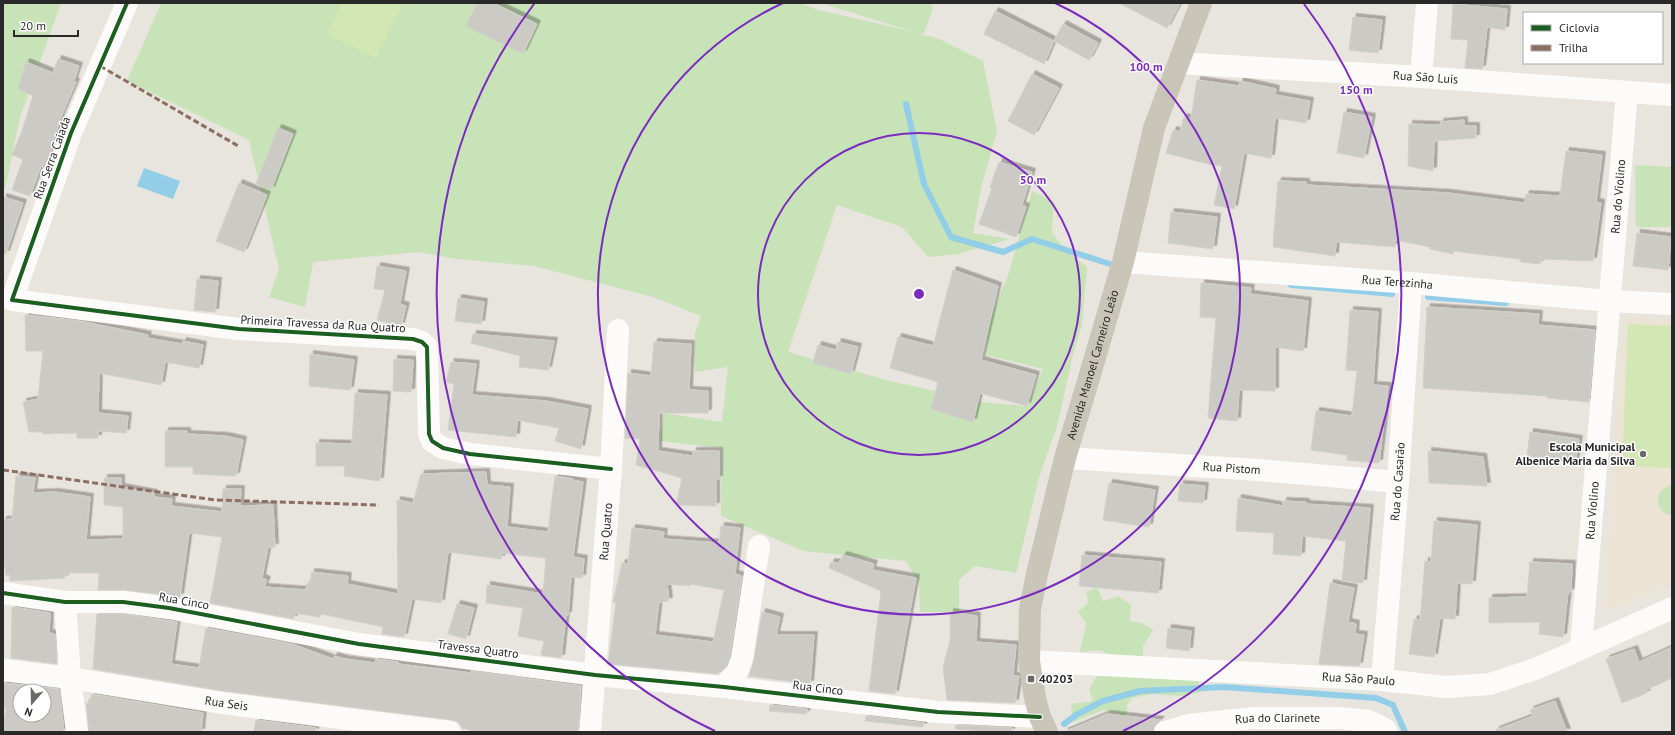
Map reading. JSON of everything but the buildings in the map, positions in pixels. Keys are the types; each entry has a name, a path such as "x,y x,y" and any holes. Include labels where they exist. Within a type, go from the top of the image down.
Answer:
{"main road":[{"name":"Avenida Manoel Carneiro Leão","path":"1044,724 1031,679 1029,661 1030,609 1064,458 1123,262 1154,128 1201,3"}],"street":[{"name":"Rua Serra Caiada","path":"12,300 71,134 127,3"},
{"path":"1421,77 1427,3"},
{"name":"Rua São Luis","path":"1178,63 1421,77 1672,96"},
{"name":"Rua do Violino","path":"1609,301 1627,92"},
{"name":"Rua Terezinha","path":"1123,262 1411,282 1609,301 1672,304"},
{"name":"Rua do Casarão","path":"1382,680 1398,482 1411,282"},
{"name":"Primeira Travessa da Rua Quatro","path":"12,300 239,329 413,339 422,342 427,347 429,434 432,441 444,448 470,454 611,469"},
{"name":"Rua Violino","path":"1581,648 1609,301"},
{"name":"Rua Quatro","path":"590,732 611,469 618,330"},
{"name":"Rua Pistom","path":"1064,458 1259,470 1398,482"},
{"path":"724,687 737,672 742,658 759,546"},
{"name":"Rua Cinco","path":"3,593 65,602 123,602 169,608 359,644"},
{"path":"65,602 70,678 77,732"},
{"name":"Rua São Paulo","path":"1029,661 1382,680 1446,687 1490,684 1538,668 1672,608"},
{"name":"Travessa Quatro","path":"359,644 594,675"},
{"name":"Rua Seis","path":"3,670 70,678 352,725 450,732"},
{"name":"Rua Cinco","path":"594,675 724,687 1044,724"},
{"name":"Rua do Clarinete","path":"1165,732 1190,725 1252,718 1340,718 1369,721 1385,729 1387,732"}],"shaded area":[{"name":"Escola Municipal Albenice Maria da Silva","path":"1627,316 1672,320 1672,585 1604,612 1623,323"}],"green space":[{"path":"3,3 61,3 20,117 6,185 3,190"},
{"path":"161,3 799,3 819,10 914,32 821,3 933,3 931,14 923,35 937,38 983,61 997,131 981,188 973,233 1010,239 958,254 928,257 902,227 837,205 788,352 886,380 987,403 1027,406 1043,369 986,355 988,324 1009,273 1032,191 1054,202 1052,232 1065,250 1087,267 1082,325 1072,358 1058,423 1039,477 1016,573 975,566 959,580 959,612 920,612 919,583 906,561 804,551 721,516 722,448 660,441 664,413 722,422 728,367 695,372 695,333 701,316 656,298 534,266 457,259 418,252 313,262 305,307 269,297 279,269 249,140 127,81"},
{"path":"342,3 403,3 376,58 327,34"},
{"path":"1635,165 1672,167 1672,227 1636,227"},
{"path":"1628,324 1672,326 1672,468 1622,466"},
{"path":"1672,485 1672,515 1661,510 1658,500 1662,491 1666,487"},
{"path":"1097,587 1103,601 1118,596 1131,605 1130,621 1142,623 1153,630 1143,646 1143,659 1109,654 1100,650 1080,652 1086,623 1078,612 1088,603 1086,592"},
{"path":"1097,676 1198,677 1201,692 1182,696 1151,694 1132,698 1127,705 1126,716 1103,710 1073,722 1071,704 1093,701 1089,690"}],"water":[{"path":"144,168 180,181 173,199 137,186"}],"waterway":[{"path":"906,104 924,184 951,237 1003,252 1032,239 1110,264"},
{"path":"1291,285 1392,294"},
{"path":"1428,297 1506,303"},
{"path":"1064,724 1076,715 1103,701 1140,691 1224,687 1376,698 1393,705 1405,732"}],"marked path":[{"path":"100,66 240,147"},
{"path":"3,470 215,500 379,505"}],"cycle path":[{"path":"127,3 71,133 12,300 239,329 413,339 422,342 427,347 429,434 432,441 443,448 470,454 611,469"},
{"path":"3,593 65,602 123,602 169,608 359,644 595,675 724,687 938,712 1040,717"}],"place":[{"name":"Escola Municipal Albenice Maria da Silva","path":"1643,454"},
{"name":"40203","path":"1031,679"}]}
